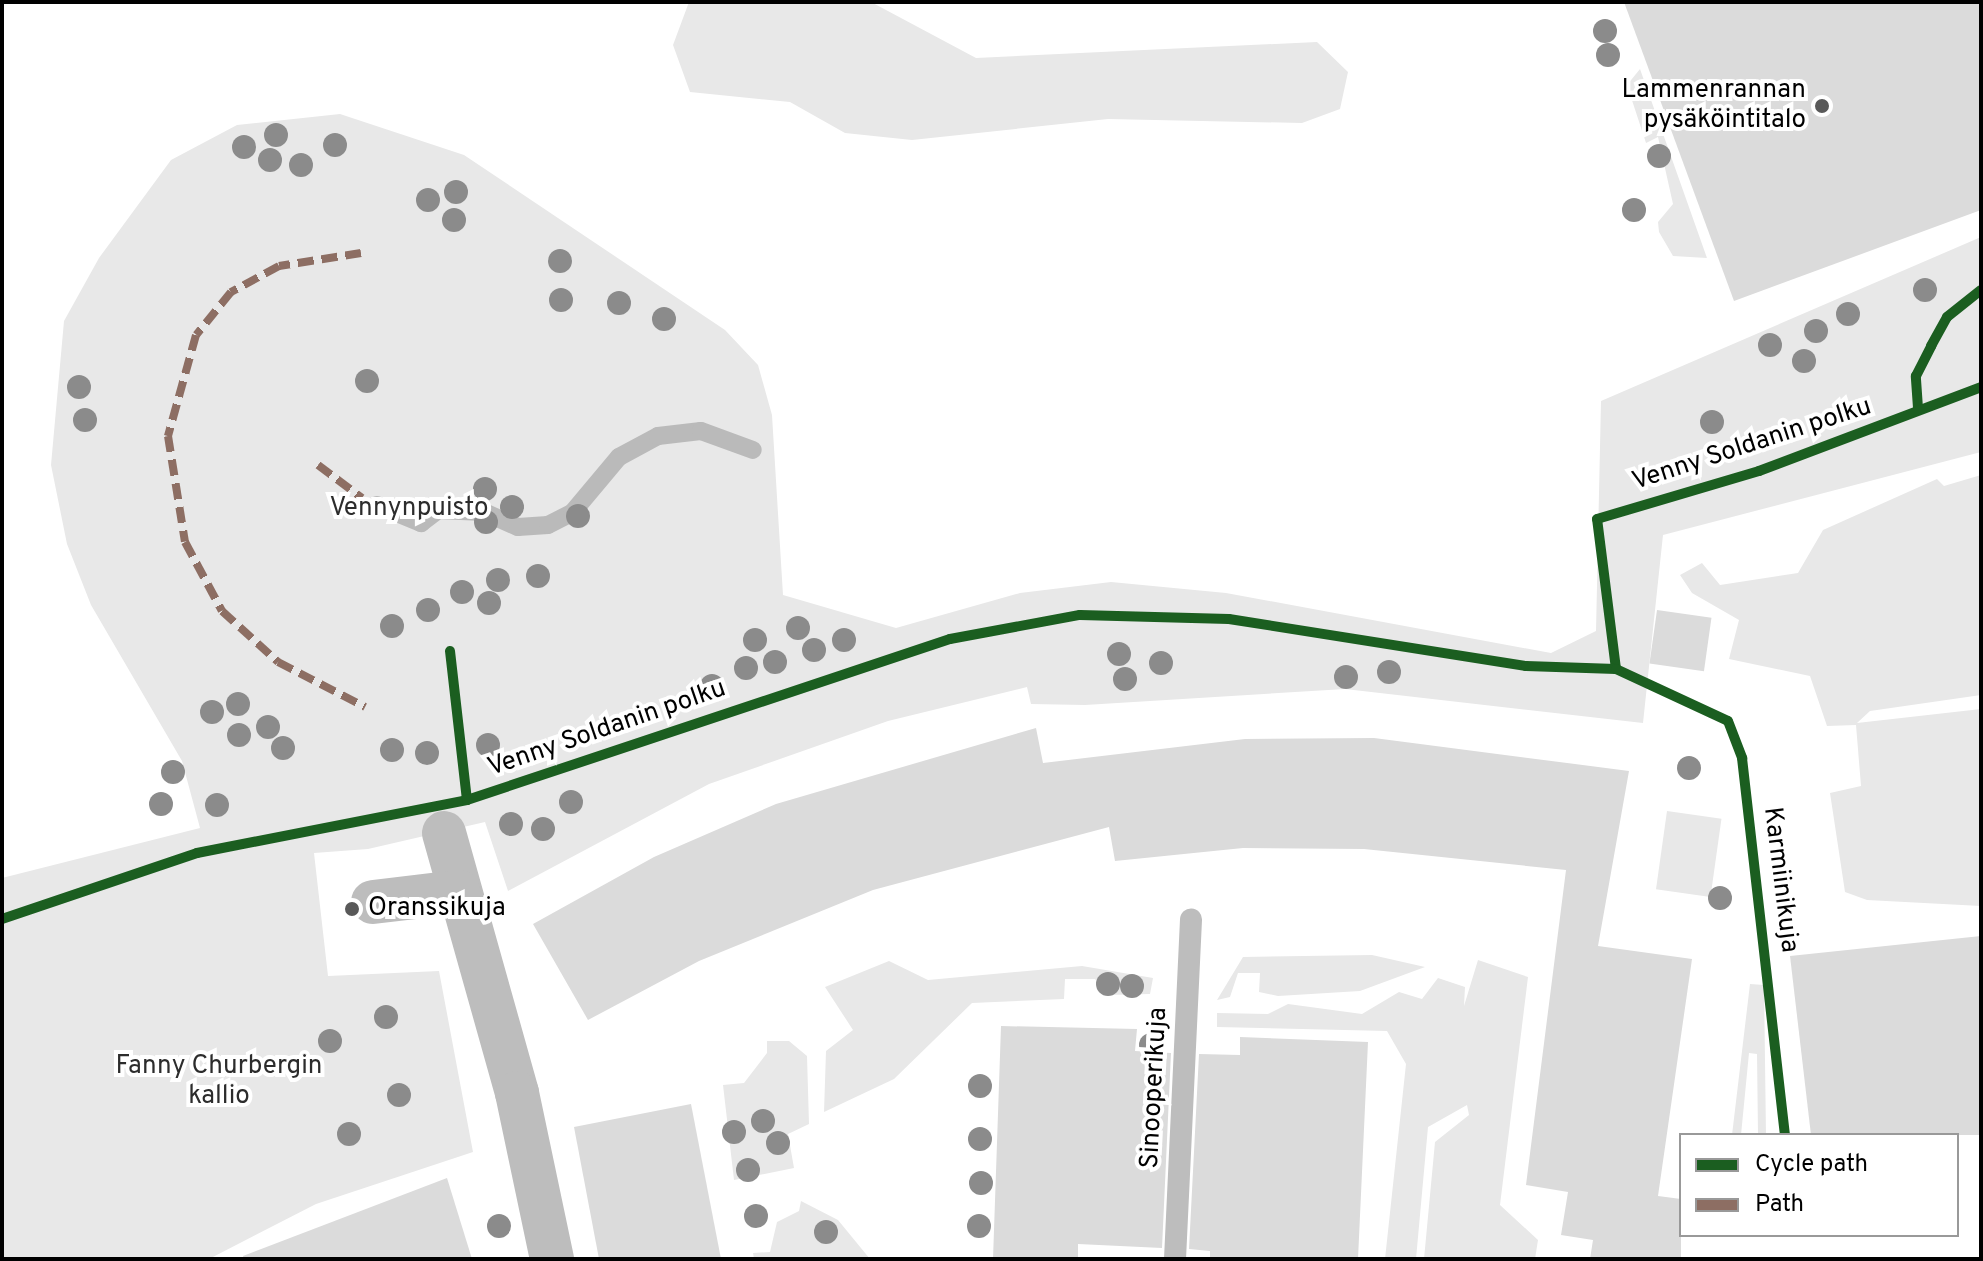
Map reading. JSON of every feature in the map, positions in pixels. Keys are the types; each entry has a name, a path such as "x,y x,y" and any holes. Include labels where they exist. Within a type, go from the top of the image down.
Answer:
{"street":[{"path":"444,833 458,892 517,1093 552,1259"},
{"path":"373,902 458,892"}],"lane":[{"name":"Sinooperikuja","path":"1175,1259 1191,919"}],"green space":[{"path":"689,2 871,2 976,58 1317,42 1348,72 1340,109 1302,123 1108,119 912,140 845,133 790,102 690,92 673,45"},
{"path":"1640,69 1707,258 1673,256 1659,232 1658,222 1673,204 1658,137 1646,143 1627,85"},
{"name":"Vennynpuisto","path":"340,114 464,155 725,330 758,365 772,415 783,595 896,628 1020,593 1111,582 1226,593 1551,653 1596,631 1601,401 1981,237 1981,452 1663,535 1643,723 1345,689 1085,705 1031,704 1027,687 888,721 709,784 508,891 485,822 368,849 314,853 328,976 439,971 473,1152 316,1204 209,1259 2,1259 2,878 200,828 182,761 91,605 67,544 51,465 64,321 99,258 171,160 237,125"},
{"path":"1981,475 1981,695 1870,711 1857,723 1981,709 1981,906 1867,900 1845,892 1830,793 1861,786 1856,725 1827,726 1810,676 1729,659 1739,620 1692,593 1680,575 1702,563 1720,585 1798,573 1823,530 1937,479 1944,486"},
{"path":"1667,811 1721,819 1710,897 1656,889"},
{"path":"1372,955 1425,967 1360,991 1278,996 1259,992 1260,973 1238,973 1230,997 1217,1000 1243,957"},
{"path":"1478,960 1528,977 1500,1205 1538,1240 1535,1259 1424,1259 1435,1142 1469,1115 1467,1105 1428,1127 1416,1259 1385,1259 1406,1064 1387,1031 1217,1027 1217,1013 1268,1014 1288,1004 1362,1014 1399,992 1422,999 1438,978 1465,987 1464,1006"},
{"path":"889,961 928,980 1082,966 1153,978 1150,994 1107,995 1095,979 1065,979 1064,999 972,1003 894,1079 824,1112 826,1051 853,1030 825,987"},
{"path":"1750,984 1764,985 1766,1133 1758,1133 1757,1054 1749,1053 1741,1133 1732,1133"},
{"path":"767,1041 789,1041 807,1056 809,1124 788,1134 794,1168 734,1180 723,1085 744,1083 767,1053"},
{"path":"801,1201 838,1220 870,1259 754,1259 753,1253 770,1252 777,1222 799,1211"}],"building":[{"name":"Lammenrannan pysäköintitalo","path":"1624,2 1981,2 1981,210 1734,301"},
{"path":"1657,610 1711,618 1704,671 1649,663"},
{"path":"1036,728 1043,763 1245,739 1374,738 1629,771 1598,946 1692,959 1658,1196 1679,1199 1681,1259 1590,1259 1593,1240 1561,1235 1568,1192 1526,1185 1566,870 1364,849 1243,848 1115,861 1109,827 873,890 699,961 588,1020 533,924 654,857 776,804"},
{"path":"1981,936 1981,1135 1811,1133 1790,956"},
{"path":"1001,1026 1137,1029 1135,1051 1171,1053 1162,1248 1078,1244 1078,1259 993,1259"},
{"path":"1240,1037 1368,1042 1358,1259 1210,1259 1210,1251 1189,1249 1199,1054 1240,1055"},
{"path":"691,1104 721,1259 599,1259 574,1127"},
{"path":"447,1178 472,1259 244,1259 243,1256"}],"waterway":[{"path":"377,505 421,523 438,510 484,512 518,527 548,525 572,513 619,457 658,436 701,431 753,450"}],"marked path":[{"path":"361,253 279,266 231,292 196,335 168,436 185,542 222,611 278,662 365,707"},
{"path":"318,465 362,498"}],"cycle path":[{"path":"1918,408 1916,376 1931,346 1947,317 1981,290"},
{"name":"Venny Soldanin polku","path":"1616,669 1597,519 1759,471 1981,387"},
{"name":"Venny Soldanin polku","path":"2,919 197,853 467,800 950,639 1080,615 1229,619 1526,666 1616,669 1728,721 1742,758 1785,1133"},
{"path":"450,651 467,800"}],"place":[{"name":"Lammenrannan pysäköintitalo","path":"1822,106"},
{"name":"Oranssikuja","path":"352,909"}],"park label":[{"name":"Fanny Churbergin kallio","path":"219,1082"}]}
